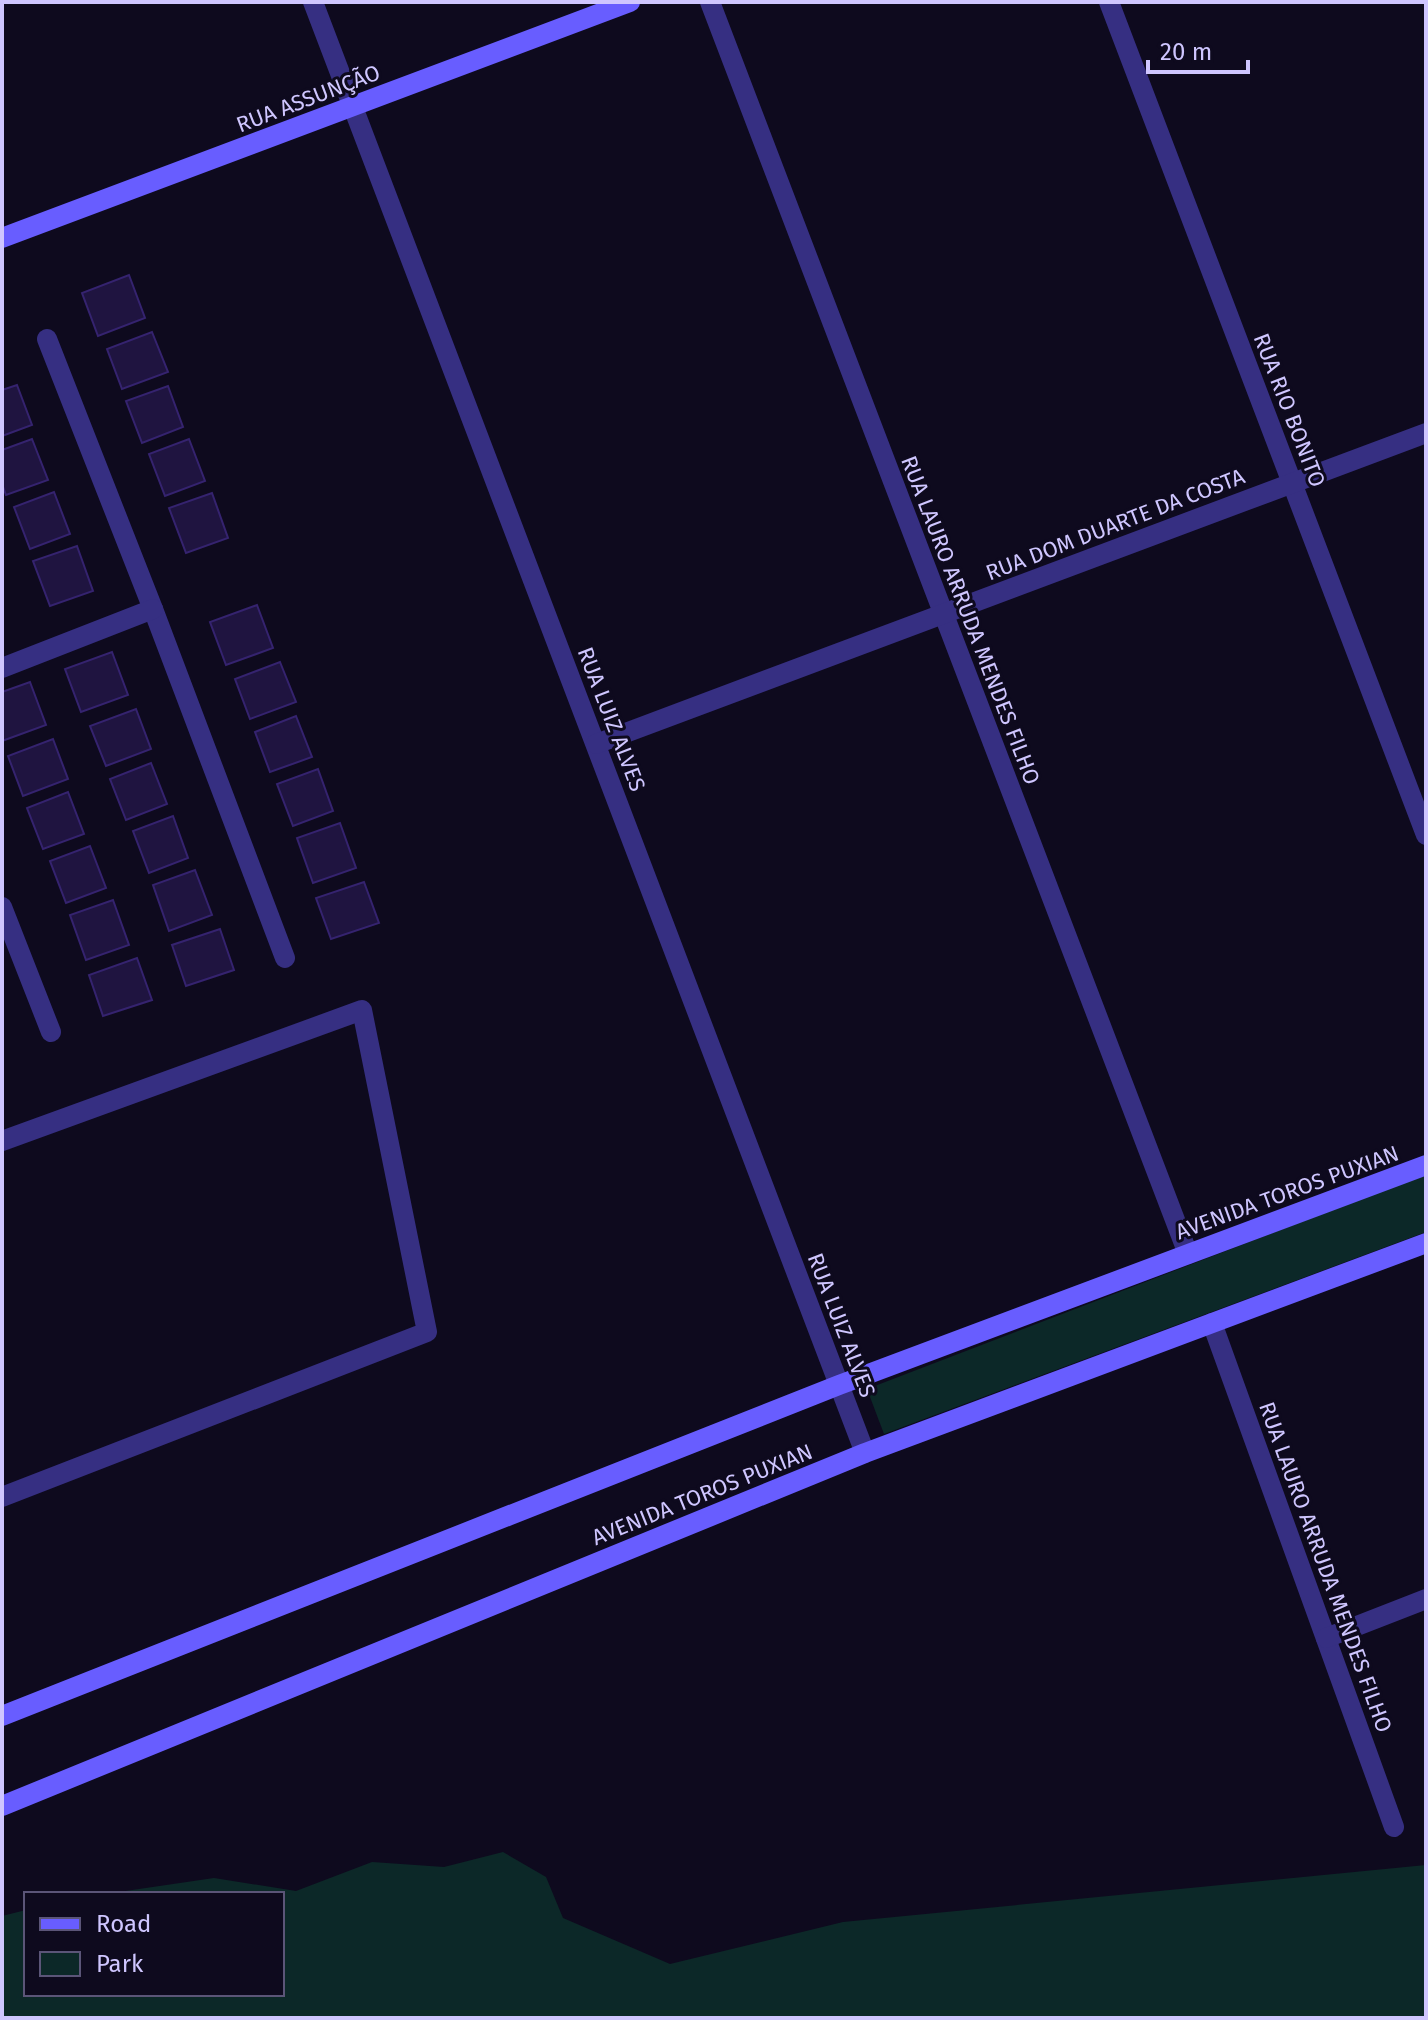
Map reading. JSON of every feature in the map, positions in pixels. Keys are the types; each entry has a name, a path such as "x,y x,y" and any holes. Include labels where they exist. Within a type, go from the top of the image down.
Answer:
{"main road":[{"name":"RUA ASSUNÇÃO","path":"2,238 630,2"},
{"name":"AVENIDA TOROS PUXIAN","path":"2,1716 839,1385 1426,1165"},
{"name":"AVENIDA TOROS PUXIAN","path":"2,1806 865,1453 1426,1243"}],"street":[{"name":"RUA LUIZ ALVES","path":"313,2 865,1453"},
{"name":"RUA LAURO ARRUDA MENDES FILHO","path":"710,2 1188,1254"},
{"name":"RUA RIO BONITO","path":"1109,2 1426,835"},
{"path":"47,339 285,958"},
{"name":"RUA DOM DUARTE DA COSTA","path":"596,744 1426,433"},
{"path":"2,668 153,609"},
{"path":"2,907 51,1032"},
{"path":"2,1141 362,1010 427,1332 2,1497"},
{"name":"RUA LAURO ARRUDA MENDES FILHO","path":"1212,1323 1394,1827"},
{"path":"1326,1638 1426,1599"}],"green space":[{"path":"1426,1174 1426,1232 884,1434 867,1389"},
{"path":"503,1852 546,1877 563,1918 670,1964 843,1922 1426,1865 1426,2018 2,2018 2,1916 24,1910 24,1996 284,1996 284,1892 119,1892 214,1878 296,1891 372,1862 444,1867"}],"building":[{"path":"129,275 145,318 98,336 82,293"},
{"path":"152,332 168,372 122,389 107,349"},
{"path":"17,385 32,425 2,436 2,390"},
{"path":"168,386 183,427 142,443 126,401"},
{"path":"32,439 48,480 6,495 2,484 2,450"},
{"path":"189,439 205,481 165,496 149,454"},
{"path":"54,492 70,534 30,549 14,507"},
{"path":"212,493 228,538 186,553 169,508"},
{"path":"77,546 93,591 50,606 33,561"},
{"path":"257,605 273,648 226,665 210,622"},
{"path":"112,652 128,695 81,712 65,669"},
{"path":"280,662 296,702 250,719 235,679"},
{"path":"30,682 46,725 2,741 2,692"},
{"path":"136,709 151,749 106,766 90,726"},
{"path":"296,716 312,757 270,772 255,732"},
{"path":"53,739 68,779 23,796 8,756"},
{"path":"151,763 167,804 126,820 110,779"},
{"path":"318,769 333,811 293,826 277,784"},
{"path":"68,792 84,834 43,849 27,808"},
{"path":"173,816 188,858 149,873 133,831"},
{"path":"340,823 356,868 313,883 297,838"},
{"path":"90,846 106,888 66,903 50,861"},
{"path":"195,870 212,915 169,931 153,885"},
{"path":"364,882 379,923 331,939 316,898"},
{"path":"113,900 129,945 86,960 70,915"},
{"path":"220,929 234,970 186,986 172,945"},
{"path":"137,958 152,1000 103,1016 89,975"}]}
